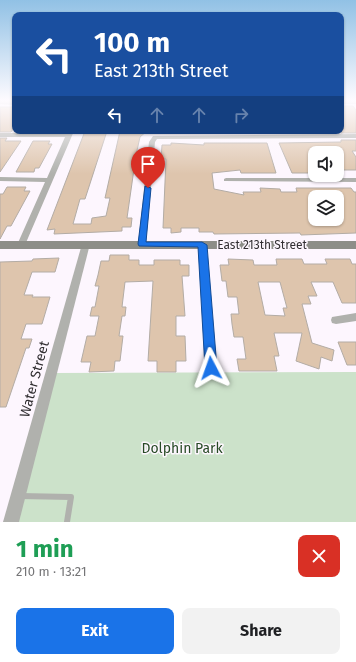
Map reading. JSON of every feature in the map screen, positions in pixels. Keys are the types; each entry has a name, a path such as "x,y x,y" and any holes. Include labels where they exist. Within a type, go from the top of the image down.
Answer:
{"street":[{"path":"0,135 35,134"},
{"path":"21,245 70,134"},
{"path":"142,244 152,142 154,137 356,136"},
{"path":"0,179 50,180"},
{"path":"226,180 356,180"},
{"name":"Water Street","path":"11,522 86,244"},
{"name":"East 213th Street","path":"0,245 356,245"},
{"path":"202,245 211,368"},
{"path":"336,320 356,317"}],"lane":[{"path":"18,496 71,497 67,522"}],"green space":[{"name":"Dolphin Park","path":"356,372 356,522 13,522 52,373"}],"building":[{"path":"0,125 12,125 11,132 0,132"},
{"path":"344,125 356,125 356,133 344,133"},
{"path":"84,134 106,134 85,199 80,199 73,224 91,224 92,218 106,216 110,198 105,198 119,134 144,134 140,137 136,155 127,218 132,218 131,227 122,227 122,231 54,234 55,229 47,230"},
{"path":"0,138 7,138 5,141 21,141 0,172"},
{"path":"341,140 356,140 356,151 352,151 356,157 356,170 344,170 344,146 308,146 308,173 292,173 279,143 341,142"},
{"path":"33,141 50,141 48,144 52,144 39,168 35,168 34,172 16,172"},
{"path":"171,143 204,145 204,143 267,143 276,173 241,173 240,170 212,173 214,189 244,195 243,192 261,192 260,188 280,189 281,192 297,192 296,188 351,188 354,192 356,192 356,233 301,235 300,233 214,234 213,232 199,232 199,228 181,228 181,232 171,233 171,228 163,228 166,159 161,159 162,145 171,145"},
{"path":"7,187 26,187 24,191 30,191 11,226 7,226 0,239 0,194 3,194"},
{"path":"110,255 129,255 129,260 139,260 139,265 154,265 154,260 180,260 180,265 189,265 189,276 182,276 185,316 176,316 176,336 185,336 186,361 176,361 176,372 157,372 157,361 148,361 153,281 125,282 122,307 126,307 125,316 122,316 119,336 123,336 120,361 115,361 114,371 89,372 91,362 81,362 87,336 95,336 99,316 90,316 92,307 95,307 99,286 95,286 101,261 109,261"},
{"path":"59,258 55,272 32,272 24,295 33,295 32,297 50,297 42,324 26,324 21,339 32,339 29,348 26,348 6,407 0,407 0,262"},
{"path":"228,259 253,260 254,265 277,265 276,259 302,259 304,264 327,264 325,259 350,259 352,264 356,264 356,303 342,303 333,282 311,282 317,296 308,296 311,304 302,304 312,343 334,350 332,361 321,357 319,369 296,361 302,333 274,333 279,356 274,356 277,371 239,371 237,359 246,359 243,337 234,337 232,324 231,314 239,314 237,297 228,297 226,281 222,281 220,265 229,265","holes":["258,282 280,282 287,308 283,308 285,316 265,315"]},
{"path":"338,342 356,342 356,365 347,365"}],"route":[{"path":"148,188 142,244 202,245 211,368"}]}
